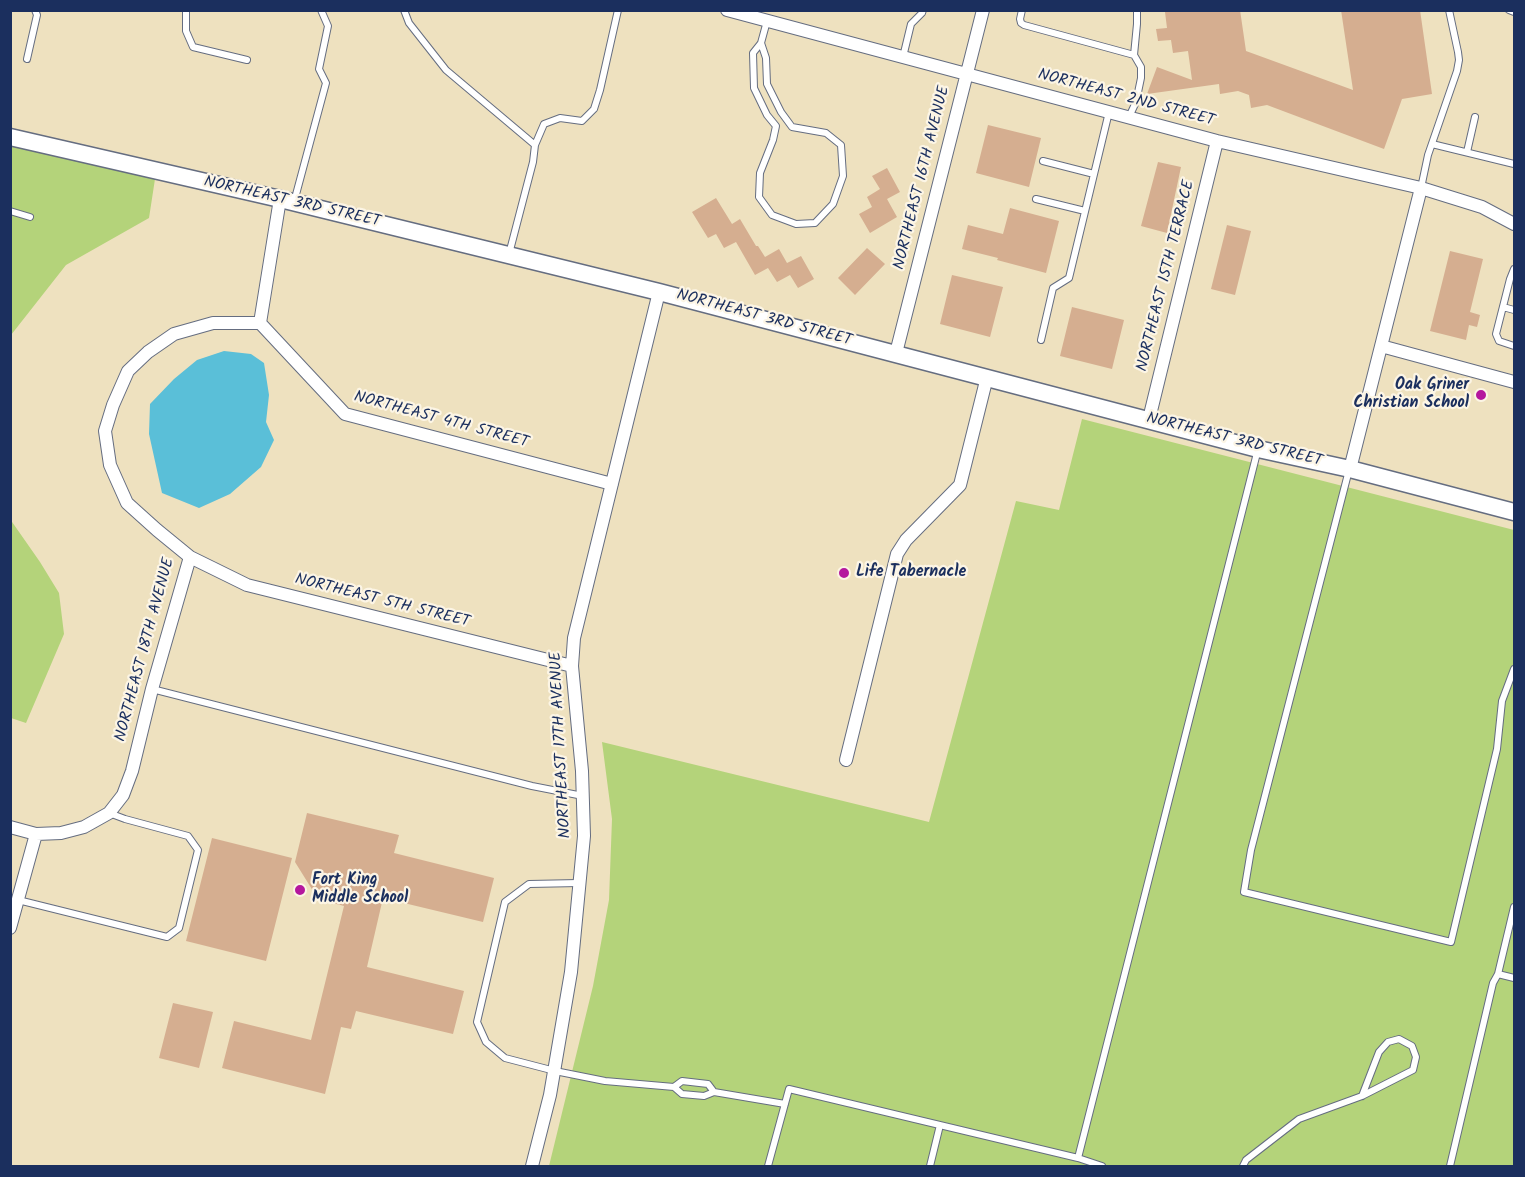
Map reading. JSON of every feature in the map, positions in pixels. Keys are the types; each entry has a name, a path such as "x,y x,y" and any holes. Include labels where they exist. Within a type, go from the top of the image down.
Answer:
{"street":[{"name":"NORTHEAST 2ND STREET","path":"728,10 1217,141 1422,188 1482,207 1515,224"},
{"name":"NORTHEAST 16TH AVENUE","path":"896,353 983,10"},
{"name":"NORTHEAST 3RD STREET","path":"10,137 287,201 660,292 1258,449 1350,469 1515,512"},
{"name":"NORTHEAST 15TH TERRACE","path":"1149,420 1217,141"},
{"path":"1350,469 1422,188"},
{"path":"260,323 287,201"},
{"name":"NORTHEAST 17TH AVENUE","path":"532,1167 555,1071 572,972 584,836 582,771 572,666 574,638 660,292"},
{"name":"NORTHEAST 18TH AVENUE","path":"10,827 36,834 61,833 84,827 109,813 123,795 132,771 152,689 190,556 127,503 110,465 105,431 113,405 128,371 148,352 174,334 213,323 260,323"},
{"name":"NORTHEAST 4TH STREET","path":"260,323 345,414 612,484"},
{"path":"1381,346 1515,382"},
{"path":"846,760 897,554 906,540 960,485 987,377"},
{"name":"NORTHEAST 5TH STREET","path":"190,556 247,585 572,666"},
{"path":"10,928 36,834"}],"lane":[{"path":"27,59 37,15 35,10"},
{"path":"186,10 186,31 194,47 247,60"},
{"path":"287,201 326,83 319,69 328,26 321,10"},
{"path":"404,10 409,23 446,70 535,145"},
{"path":"508,255 533,162 535,145 544,124 560,118 582,121 594,109 618,10"},
{"path":"903,57 911,24 923,10"},
{"path":"1022,10 1020,19 1024,25 1134,55"},
{"path":"1129,117 1136,102 1141,78 1141,67 1134,55 1137,10"},
{"path":"1422,188 1432,144 1459,60 1449,10"},
{"path":"1509,10 1515,12"},
{"path":"761,43 767,84 781,112 792,127 826,133 841,145 843,176 833,204 814,223 796,224 772,215 759,197 760,173 776,126 767,115 754,88 753,53 761,43 767,21"},
{"path":"1041,340 1053,288 1069,278 1109,112"},
{"path":"1467,152 1475,117"},
{"path":"1432,144 1515,164"},
{"path":"1043,161 1094,174"},
{"path":"1036,199 1085,211"},
{"path":"10,211 30,217"},
{"path":"1515,269 1510,279 1496,334 1499,341 1515,346"},
{"path":"1503,307 1515,310"},
{"path":"1078,1158 1258,449"},
{"path":"1350,469 1254,839 1244,892 1451,942 1497,749 1502,701 1515,669"},
{"path":"152,689 532,786 583,796"},
{"path":"17,900 167,937 179,928 198,850 188,836 109,813"},
{"path":"580,883 529,884 505,902 477,1022 486,1042 505,1058 555,1071 605,1081 674,1087 682,1094 704,1096 714,1092 785,1104"},
{"path":"1450,1167 1493,983 1498,974 1515,907"},
{"path":"1498,974 1515,978"},
{"path":"1243,1167 1246,1160 1299,1119 1362,1096 1413,1070 1416,1057 1412,1046 1399,1039 1388,1042 1379,1052 1362,1096"},
{"path":"674,1087 682,1081 708,1084 714,1092"},
{"path":"768,1167 789,1089 1078,1158 1101,1166"},
{"path":"930,1167 940,1125"}],"green space":[{"path":"11,146 155,179 149,218 66,265 11,335"},
{"path":"1082,419 1514,530 1514,1166 549,1166 593,986 609,900 612,819 602,742 929,822 1016,501 1059,510"},
{"path":"10,519 59,593 64,634 26,723 11,718"}],"water":[{"path":"224,351 251,354 264,363 269,395 266,422 274,440 261,467 230,494 199,508 162,493 149,434 150,404 174,379 197,360"}],"building":[{"path":"1240,10 1246,51 1353,90 1341,10 1420,10 1432,94 1402,99 1384,149 1267,105 1251,108 1249,95 1238,91 1220,94 1219,84 1147,94 1157,67 1192,80 1188,51 1173,53 1171,40 1158,41 1156,29 1167,28 1165,12"},
{"path":"988,125 1041,138 1029,187 976,173"},
{"path":"1158,162 1181,167 1167,233 1141,226"},
{"path":"887,168 900,192 887,199 897,217 870,233 859,214 872,207 867,197 880,189 872,176"},
{"path":"716,198 732,224 740,219 765,257 779,249 787,263 801,256 814,279 798,288 790,275 777,282 768,268 755,275 736,242 724,248 716,234 708,238 692,212"},
{"path":"1010,208 1059,221 1046,273 962,249 968,225 1003,234"},
{"path":"1227,225 1251,231 1235,295 1211,289"},
{"path":"867,248 885,264 855,295 838,278"},
{"path":"1450,251 1483,259 1470,312 1480,315 1477,327 1469,325 1466,340 1430,331"},
{"path":"952,275 1003,287 990,337 940,324"},
{"path":"1072,307 1124,320 1112,369 1060,356"},
{"path":"307,813 399,835 394,853 494,878 483,922 383,898 367,967 464,991 453,1034 356,1011 351,1029 341,1027 325,1094 222,1068 234,1021 311,1040 344,906 318,899 295,862"},
{"path":"212,838 292,858 266,961 186,941"},
{"path":"173,1003 213,1012 199,1068 159,1058"}],"place":[{"name":"Oak Griner Christian School","path":"1481,395"},
{"name":"Life Tabernacle","path":"844,573"},
{"name":"Fort King Middle School","path":"300,890"}]}
